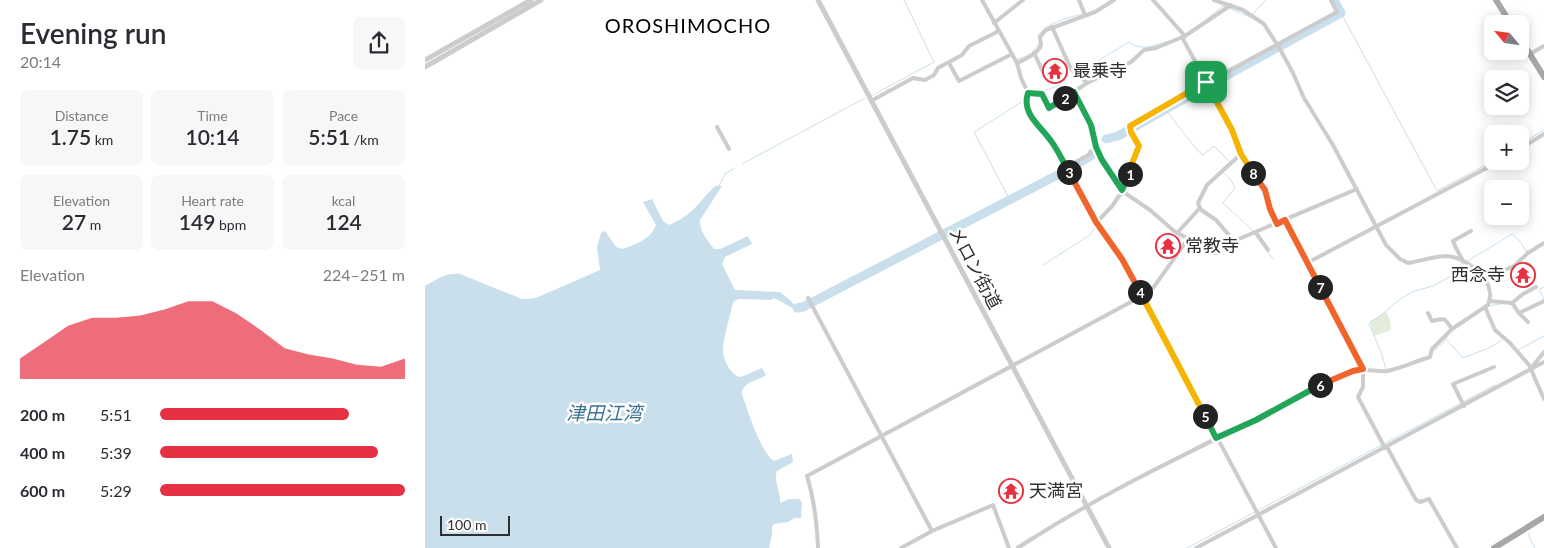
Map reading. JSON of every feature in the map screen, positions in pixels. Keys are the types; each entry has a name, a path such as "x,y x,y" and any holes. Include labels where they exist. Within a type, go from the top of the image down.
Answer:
{"main road":[{"path":"1496,0 1505,15"},
{"path":"1530,54 1544,77"},
{"path":"1494,548 1505,545 1544,517"}],"street":[{"path":"425,60 531,0"},
{"path":"425,66 541,0"},
{"name":"メロン街道","path":"818,0 1109,548"},
{"path":"982,0 1017,63 1028,93 1027,105 1033,120 1052,142 1096,222 1122,259 1276,548"},
{"path":"994,23 1023,0"},
{"path":"1079,0 1085,15"},
{"path":"1017,63 1034,53 1041,45 1040,36 1042,33 1052,27 1095,12 1114,0"},
{"path":"1153,0 1183,36 1232,130 1241,154 1265,190 1270,209 1277,224"},
{"path":"1018,548 1087,507 1318,386 1353,371 1363,369 1384,371 1399,369 1430,357 1432,349 1452,329 1485,307 1489,301 1490,290 1484,279 1464,262 1445,256 1418,262 1405,262 1386,245 1333,145 1304,98 1293,73 1264,24 1243,10 1214,0"},
{"path":"1096,222 1113,206 1131,172 1139,146 1131,132 1133,123 1278,46 1337,12 1331,0"},
{"path":"1028,93 1042,94 1049,108 1087,83 1131,62 1144,50 1156,48 1183,36 1231,5"},
{"path":"1052,27 1069,64 1087,83"},
{"path":"871,101 913,78 925,80 934,75 938,68 962,55 969,46 999,31"},
{"path":"1530,54 1544,46"},
{"path":"1034,53 1044,74"},
{"path":"949,63 959,81 1012,54"},
{"path":"1074,92 1091,125 1096,147 1102,160 1122,190 1151,210 1177,233 1217,254 1234,241 1357,189"},
{"path":"717,127 729,149"},
{"path":"1529,143 1544,134"},
{"path":"1067,169 1089,155 1096,147"},
{"path":"1234,241 1216,220 1200,208 1199,203 1207,185 1241,154"},
{"path":"1307,263 1484,169"},
{"path":"1177,233 1200,208"},
{"path":"1285,220 1363,369 1363,387 1358,397 1416,500 1420,502 1429,499 1457,548"},
{"path":"1464,262 1453,241 1471,231"},
{"path":"1256,233 1268,250"},
{"path":"818,548 812,492 807,476 1142,296 1153,288 1188,239"},
{"path":"1484,279 1514,266 1528,253 1544,243"},
{"path":"1489,301 1512,303 1523,294 1537,287"},
{"path":"808,298 932,531"},
{"path":"1519,313 1544,301"},
{"path":"1512,303 1528,322"},
{"path":"1485,307 1495,330 1510,343 1531,369 1544,399"},
{"path":"1428,313 1432,321 1441,318 1445,319 1452,329"},
{"path":"1531,369 1544,352"},
{"path":"1196,548 1257,513 1544,362"},
{"path":"1463,404 1453,384 1494,367"},
{"path":"901,548 932,531 993,506 1009,548"}],"green space":[{"path":"1386,311 1390,320 1391,330 1374,336 1370,322"}],"water":[{"name":"津田江湾","path":"715,186 722,186 700,220 702,231 707,239 714,249 720,249 748,236 752,244 725,257 722,264 735,290 780,292 797,308 790,307 773,298 772,300 739,299 734,301 723,353 729,368 737,376 741,377 762,368 766,375 747,384 742,394 755,431 769,457 774,461 792,454 793,462 777,471 776,482 780,503 789,499 800,499 802,503 801,518 774,524 769,548 425,548 425,286 446,275 460,274 522,299 538,297 600,270 597,247 601,233 605,231 616,247 623,249 638,243 651,234 656,225 643,202 652,199 663,221 669,225 690,213"}],"waterway":[{"path":"873,95 934,62 904,0"},
{"path":"1229,8 1250,17 1266,0"},
{"path":"1106,139 1118,136 1341,13 1334,0"},
{"path":"1207,19 1223,6 1225,7"},
{"path":"1341,13 1437,191 1484,166"},
{"path":"1038,36 1051,25 1082,14"},
{"path":"1096,76 1103,73 1096,62 1129,42 1138,47 1143,47 1169,41"},
{"path":"1017,59 1031,54 1039,43"},
{"path":"1041,92 1060,85 1067,94"},
{"path":"742,164 865,98"},
{"path":"1010,200 974,132 1025,100"},
{"path":"1165,109 1198,151 1203,155 1214,146 1230,162 1221,170 1231,180 1235,188 1223,203 1253,231"},
{"path":"1529,139 1544,130"},
{"path":"797,308 803,307 1071,168 1091,156 1092,153"},
{"path":"718,187 726,173 735,168"},
{"path":"1098,223 1123,194"},
{"path":"1043,265 1090,235 1096,226"},
{"path":"1466,262 1512,234 1528,251"},
{"path":"1532,249 1539,244"},
{"path":"1268,252 1273,259"},
{"path":"1386,369 1369,324 1370,322 1412,292 1433,286 1455,274 1451,269 1463,263"},
{"path":"1544,287 1539,290 1544,299"},
{"path":"1489,306 1500,304"},
{"path":"1434,351 1445,341 1447,336"},
{"path":"1518,350 1544,336"},
{"path":"1447,340 1463,358 1489,348 1502,340"},
{"path":"1353,369 1358,367 1369,368"},
{"path":"1314,385 1326,379"},
{"path":"1187,548 1495,385"},
{"path":"1219,435 1231,430"},
{"path":"1194,448 1215,437"},
{"path":"1529,533 1535,548"},
{"path":"1017,546 1033,536"}],"place":[{"name":"最乗寺","path":"1055,71"},
{"name":"常教寺","path":"1168,246"},
{"name":"西念寺","path":"1523,275"},
{"name":"天満宮","path":"1011,491"}],"district":[{"name":"OROSHIMOCHO","path":"688,26"}],"route":[{"path":"1206,82 1232,130 1241,154 1265,190 1270,209 1277,224 1285,220 1363,369 1353,371 1318,386 1256,420 1216,438 1187,378 1122,259 1096,222 1052,142 1033,120 1027,105 1028,93 1042,94 1049,108 1074,92 1091,125 1096,147 1102,160 1122,190 1131,172 1139,146 1131,132 1130,126 1206,82"}]}
